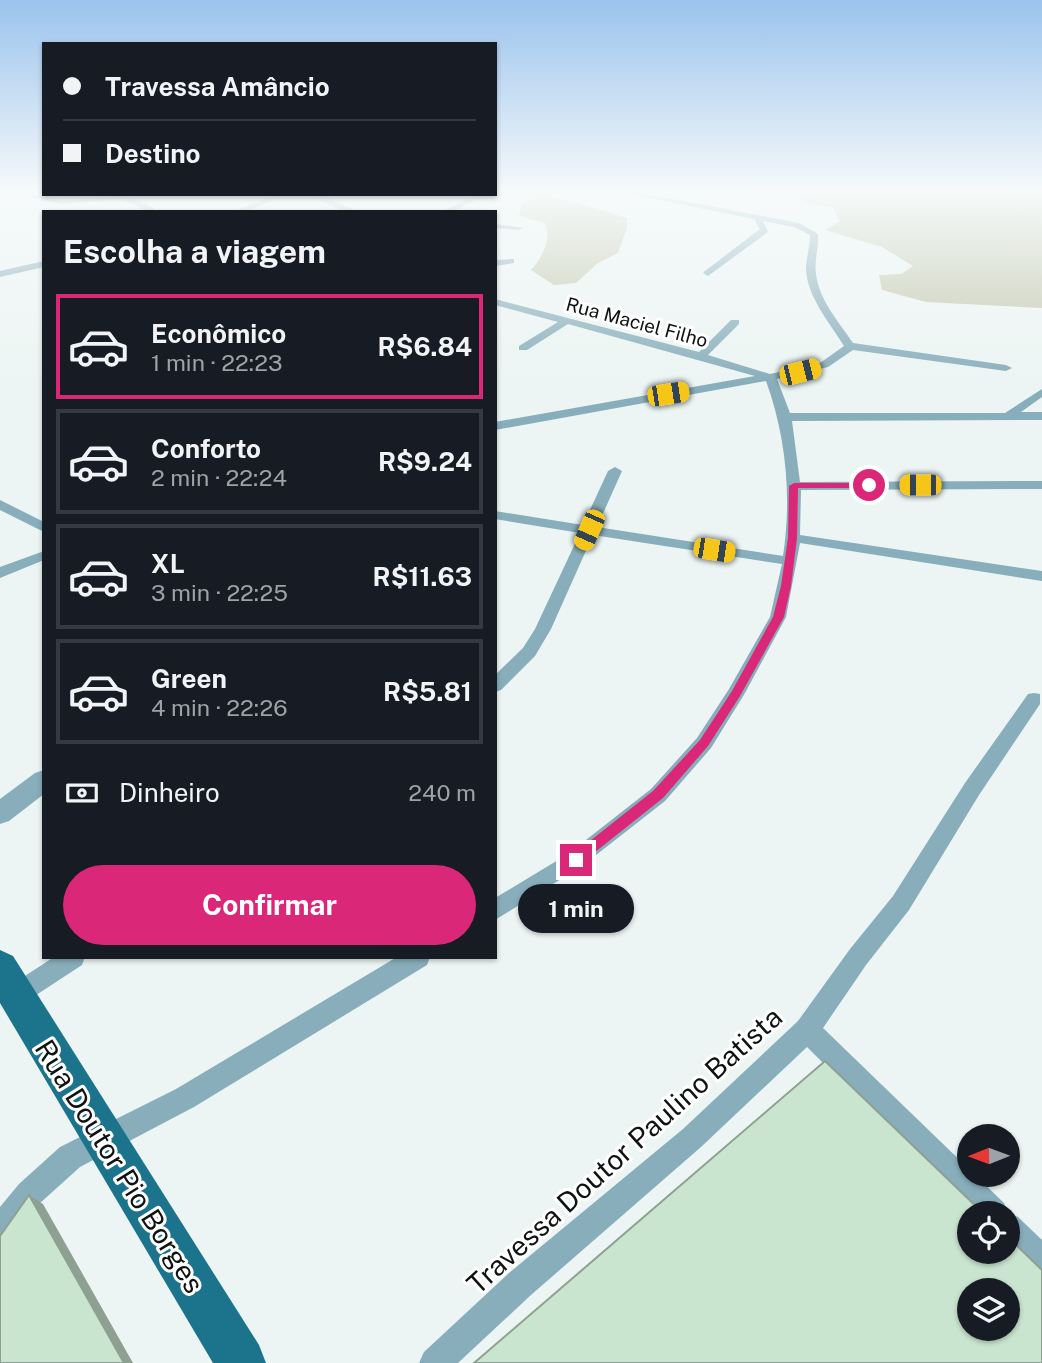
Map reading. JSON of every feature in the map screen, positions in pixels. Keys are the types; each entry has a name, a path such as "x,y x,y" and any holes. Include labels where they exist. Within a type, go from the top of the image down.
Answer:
{"main road":[{"name":"Rua Doutor Pio Borges","path":"8,981 242,1363"}],"street":[{"path":"708,273 731,256"},
{"path":"812,256 811,273 823,305 850,346 1006,368"},
{"path":"497,263 511,261"},
{"path":"0,274 42,264"},
{"name":"Rua Maciel Filho","path":"497,303 701,356 770,377"},
{"path":"523,348 566,321"},
{"path":"701,356 735,322"},
{"path":"497,426 822,366 839,359 850,346"},
{"path":"497,909 576,860 658,795 704,743 736,693 778,617 793,538 794,486 785,417 770,377"},
{"path":"1008,416 1042,392"},
{"path":"785,417 1042,416"},
{"path":"497,684 529,652 543,629 615,471"},
{"path":"794,486 1042,485"},
{"path":"0,504 42,527"},
{"path":"497,515 789,561"},
{"path":"793,538 1042,576"},
{"path":"0,573 42,556"},
{"name":"Travessa Doutor Paulino Batista","path":"435,1363 520,1284 692,1138 807,1030 858,957 901,903 972,789 1034,699"},
{"path":"0,813 42,782"},
{"path":"8,981 68,959"},
{"path":"0,1229 29,1194 70,1157 185,1098 416,959"},
{"path":"807,1030 982,1201"},
{"path":"1020,1239 1042,1261"}],"green space":[{"path":"541,256 613,256 598,263 576,283 554,285 531,270"},
{"path":"896,256 1042,256 1042,308 926,302 882,290 879,275 901,274 913,266"}],"building":[{"path":"825,1061 971,1201 957,1201 957,1264 1020,1264 1020,1249 1042,1270 1042,1363 474,1363"},
{"path":"29,1195 124,1363 0,1363 0,1236"}],"route":[{"path":"576,860 658,795 704,743 736,693 778,617 793,538 794,486 869,485"}]}
